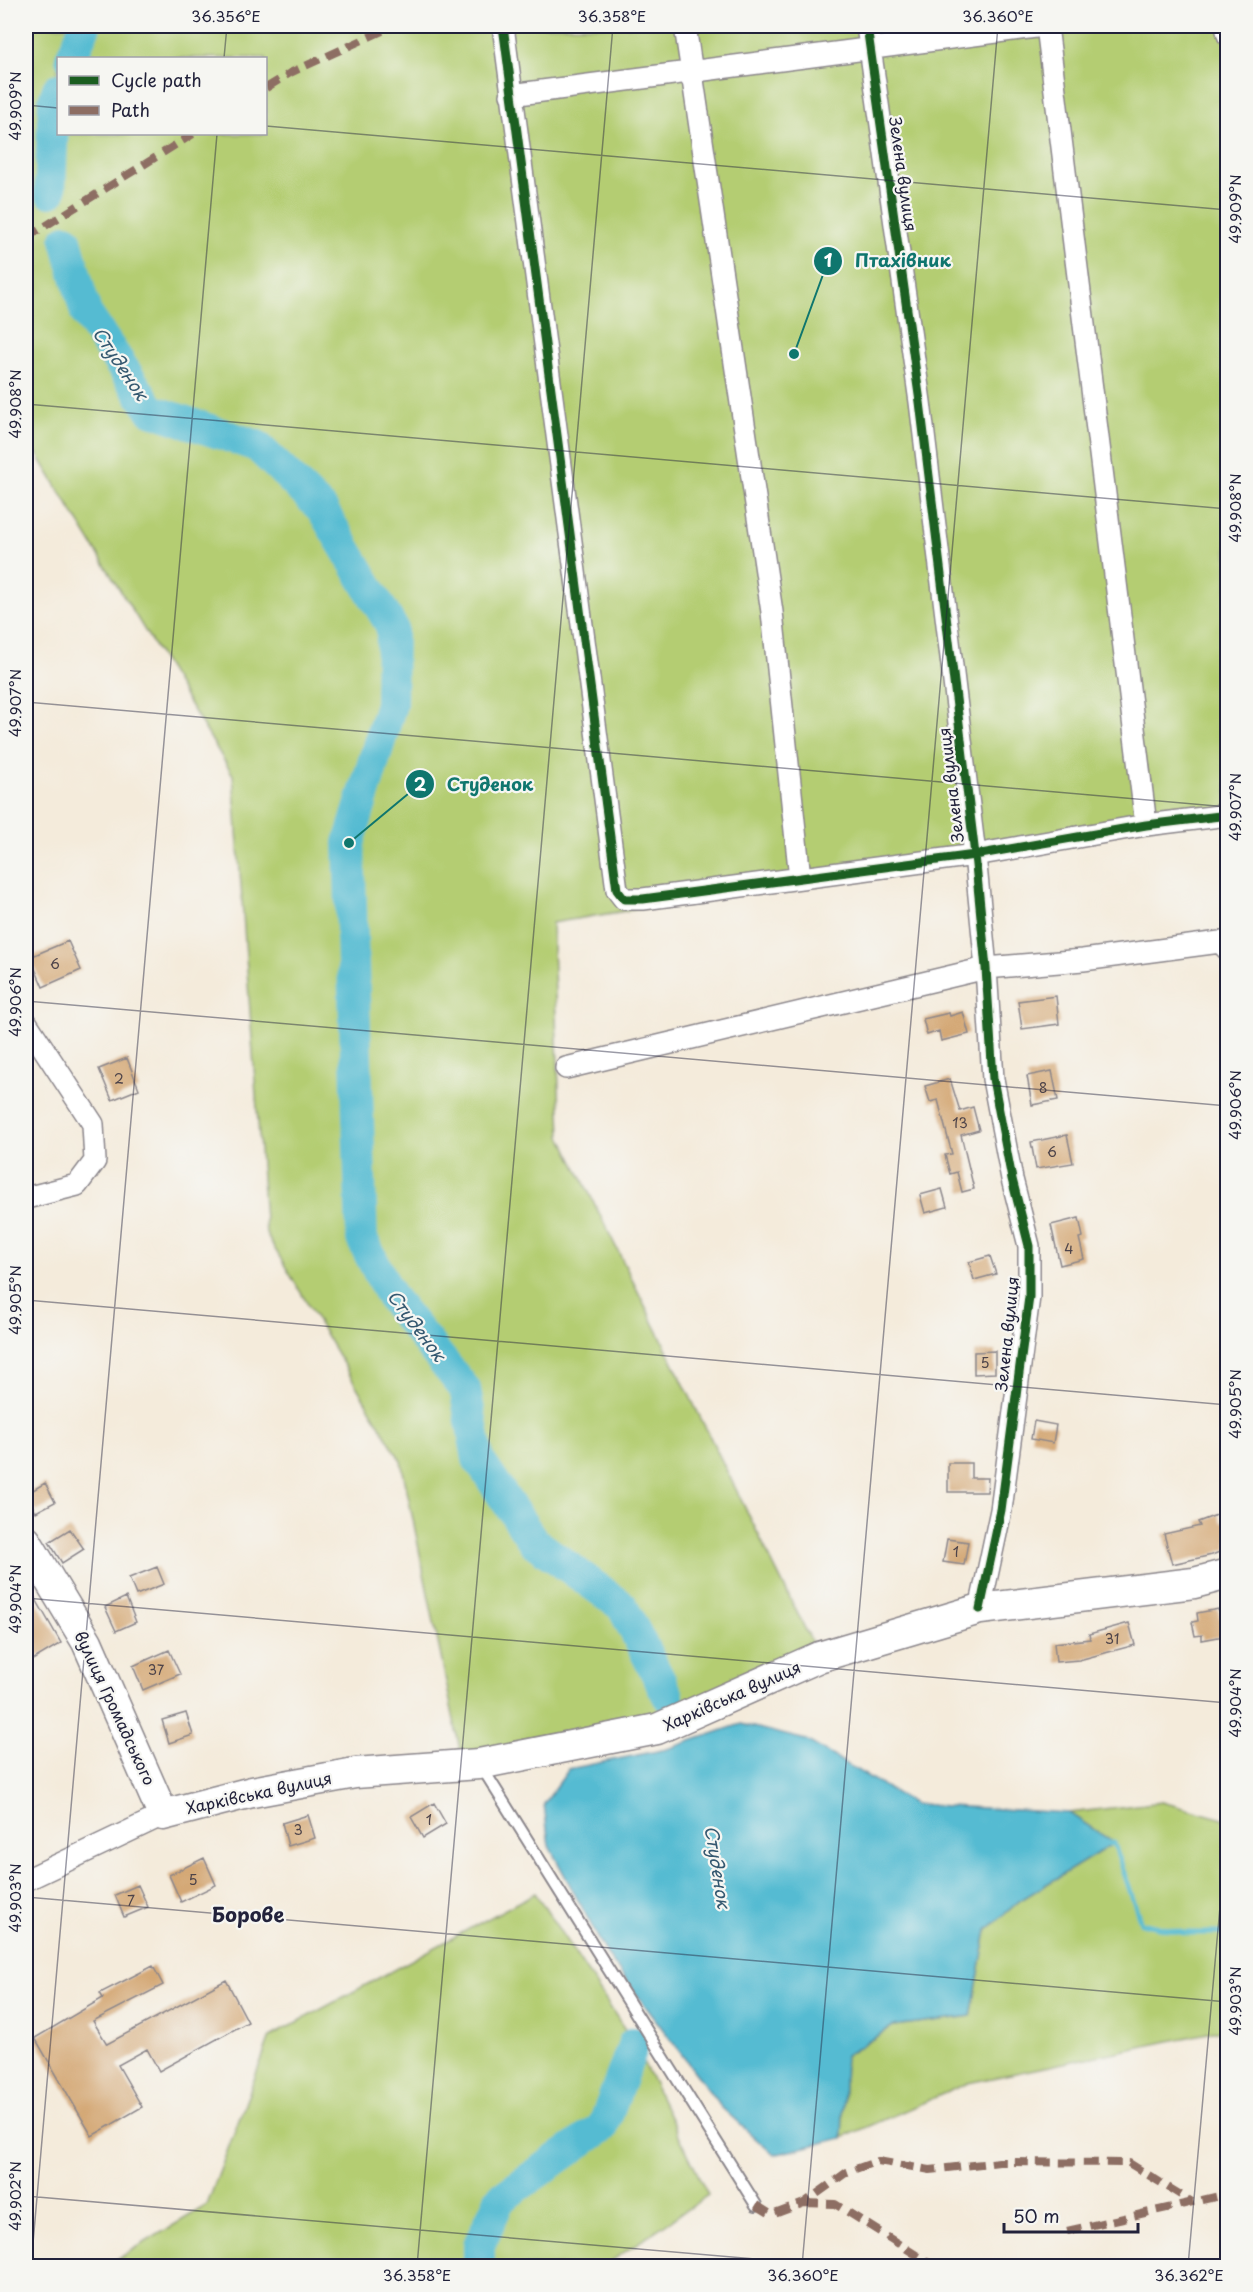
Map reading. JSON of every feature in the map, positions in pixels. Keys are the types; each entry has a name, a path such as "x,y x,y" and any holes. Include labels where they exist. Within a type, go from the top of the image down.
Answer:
{"street":[{"path":"503,26 617,890 624,899 644,899 975,855 1146,825 1227,815"},
{"path":"685,26 772,612 800,878"},
{"name":"Зелена вулиця","path":"867,26 920,402 975,855 986,968 993,1079 1012,1179 1029,1246 1029,1297 1001,1510 980,1610"},
{"path":"511,95 1045,26 1146,825"},
{"path":"1226,26 1227,35"},
{"path":"566,1068 986,968 1225,944"},
{"path":"26,1022 93,1124 95,1161 77,1185 26,1198"},
{"name":"вулиця Громадського","path":"26,1541 87,1642 163,1815"},
{"name":"Харківська вулиця","path":"163,1815 252,1792 355,1773 479,1764 657,1729 819,1657 980,1610 1194,1583 1227,1574"},
{"path":"26,1880 163,1815"}],"lane":[{"path":"479,1764 756,2205"}],"green space":[{"path":"26,26 1227,26 1227,816 1124,829 552,923 561,1136 819,1657 657,1729 463,1765 401,1461 266,1234 233,775 26,436"},
{"path":"1162,1802 1227,1820 1227,2029 968,2083 842,2138 845,2056 893,2026 971,2016 987,1930 1019,1901 1114,1843 1069,1813"},
{"path":"535,1893 634,2043 708,2195 604,2266 106,2266 207,2205 270,2037"}],"water":[{"path":"741,1724 806,1740 914,1804 1069,1813 1114,1843 1019,1901 987,1930 971,2016 893,2026 845,2056 842,2138 774,2155 721,2107 608,1956 549,1846 544,1804 569,1769 667,1749"}],"building":[{"path":"68,941 81,970 43,987 30,957"},
{"path":"1056,996 1059,1024 1022,1029 1018,1001"},
{"path":"963,1012 969,1034 941,1041 939,1031 927,1035 923,1019"},
{"path":"127,1058 139,1089 112,1100 99,1069"},
{"path":"1052,1071 1058,1100 1032,1105 1027,1076"},
{"path":"950,1079 960,1111 973,1107 979,1130 961,1135 974,1189 962,1192 957,1172 950,1174 945,1155 952,1154 938,1100 930,1102 925,1086"},
{"path":"1067,1135 1073,1163 1036,1169 1031,1142"},
{"path":"942,1189 947,1207 925,1213 920,1195"},
{"path":"1079,1218 1083,1237 1079,1238 1084,1259 1060,1265 1051,1225"},
{"path":"990,1256 996,1274 974,1280 969,1262"},
{"path":"995,1351 995,1373 974,1374 974,1352"},
{"path":"1034,1421 1056,1425 1053,1443 1031,1439"},
{"path":"948,1463 971,1463 971,1478 988,1478 987,1492 948,1492"},
{"path":"45,1483 55,1502 36,1512 26,1494"},
{"path":"1219,1514 1222,1523 1227,1521 1227,1549 1212,1555 1172,1564 1164,1534 1200,1526 1198,1522"},
{"path":"70,1529 84,1549 62,1563 49,1542"},
{"path":"947,1539 968,1542 964,1565 943,1562"},
{"path":"157,1567 164,1584 136,1595 129,1578"},
{"path":"26,1582 61,1643 26,1664"},
{"path":"126,1597 136,1622 116,1631 105,1607"},
{"path":"1218,1609 1224,1636 1202,1640 1202,1635 1195,1636 1192,1622 1198,1621 1197,1613"},
{"path":"1129,1623 1135,1645 1079,1660 1056,1662 1054,1643 1090,1639 1089,1634"},
{"path":"169,1650 180,1674 143,1690 133,1666"},
{"path":"186,1713 193,1735 169,1743 162,1720"},
{"path":"434,1803 446,1824 423,1838 411,1817"},
{"path":"308,1815 315,1838 288,1846 282,1823"},
{"path":"204,1858 216,1885 181,1902 169,1875"},
{"path":"138,1885 148,1907 124,1917 115,1895"},
{"path":"153,1966 163,1985 93,2021 107,2044 226,1980 248,2022 159,2071 147,2049 118,2065 142,2107 92,2136 35,2038 103,1998 100,1993"}],"waterway":[{"name":"Студенок","path":"71,57 85,26"},
{"name":"Студенок","path":"50,192 54,100 57,92"},
{"name":"Студенок","path":"66,240 86,313 151,410 257,446 322,509 392,627 391,704 349,843 362,1239 391,1297 465,1389 478,1459 534,1542 622,1606 668,1696"},
{"path":"1109,1844 1114,1843 1141,1923 1184,1933 1228,1933"},
{"name":"Студенок","path":"479,2266 479,2245 500,2199 603,2127 634,2043"}],"marked path":[{"path":"267,87 290,73 393,26"},
{"path":"26,238 191,135"},
{"path":"756,2205 772,2215 804,2203 847,2172 878,2161 930,2170 999,2162 1129,2163 1192,2202"},
{"path":"1067,2231 1228,2194"},
{"path":"804,2203 835,2204 934,2266"}],"cycle path":[{"path":"503,26 617,890 624,899 643,899 975,855 1146,825 1228,815"},
{"path":"867,26 920,402 975,855 986,968 993,1079 1012,1179 1029,1246 1029,1297 1001,1510 980,1609"}],"place":[{"name":"Птахівник","path":"794,354"},
{"name":"Студенок","path":"349,843"}],"district":[{"name":"Борове","path":"248,1915"}]}
